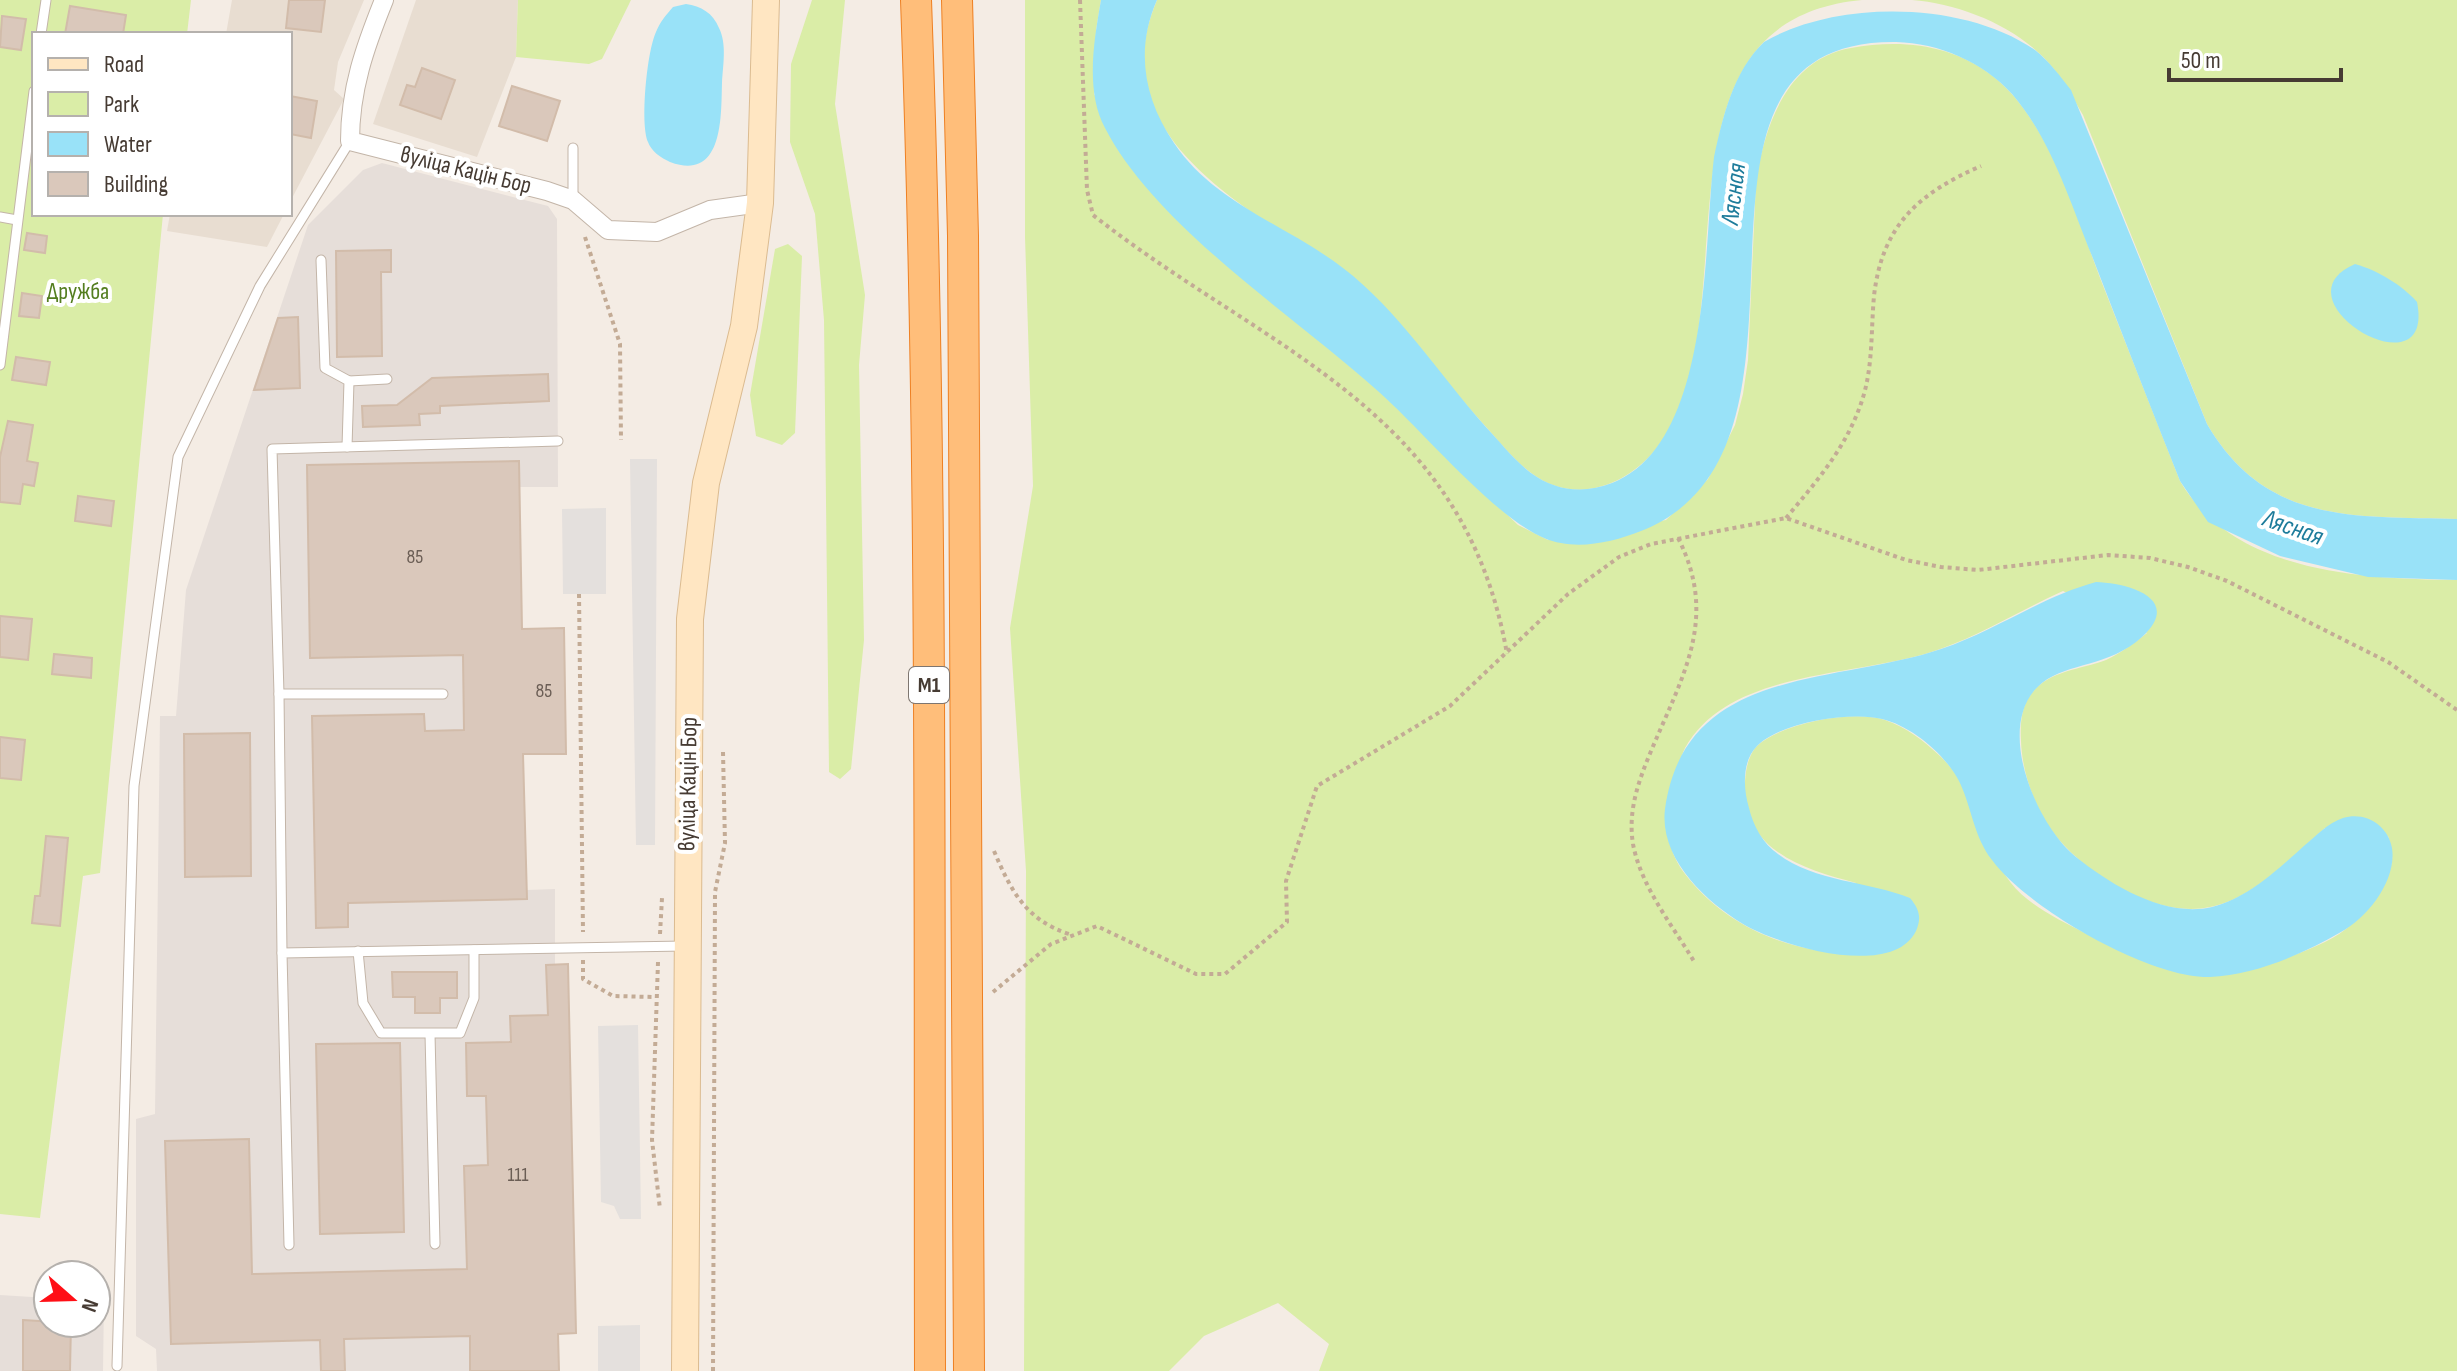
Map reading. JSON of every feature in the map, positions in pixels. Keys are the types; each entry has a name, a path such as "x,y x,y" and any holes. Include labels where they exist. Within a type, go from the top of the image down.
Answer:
{"highway":[{"name":"М1","path":"916,0 925,240 928,505 930,1371"},
{"name":"М1","path":"957,0 963,236 969,1371"}],"main road":[{"name":"вуліца Кацін Бор","path":"685,1371 690,619 706,483 744,326 760,203 766,0"}],"street":[{"path":"350,141 350,103 363,52 384,0"},
{"name":"вуліца Кацін Бор","path":"350,141 573,200 608,230 657,232 710,210 760,203"}],"lane":[{"path":"41,32 46,0"},
{"path":"0,365 32,106"},
{"path":"117,1366 134,786 178,457 260,286 350,141"},
{"path":"573,148 573,200"},
{"path":"0,217 17,220"},
{"path":"321,260 325,368 349,381 387,379"},
{"path":"347,447 349,381"},
{"path":"289,1245 272,449 558,441"},
{"path":"279,694 443,694"},
{"path":"282,953 688,946"},
{"path":"358,951 363,1003 381,1033 430,1034 460,1033 474,998 474,950"},
{"path":"430,1034 435,1244"}],"path":[{"path":"1080,0 1087,190 1093,215 1329,377 1410,448 1436,478 1475,542 1498,603 1507,654"},
{"path":"1786,518 1824,473 1855,418 1870,360 1875,293 1893,230 1912,206 1935,189 1981,166"},
{"path":"573,200 620,344 621,440"},
{"path":"966,1023 1009,976 1069,934 1097,926 1196,974 1225,974 1287,922 1286,881 1317,786 1450,706 1593,572 1651,544 1678,538 1786,518 1906,560 1941,567 1978,570 2108,555 2150,558 2227,581 2388,662 2457,710"},
{"path":"1678,538 1697,585 1697,634 1641,776 1631,824 1640,866 1695,963"},
{"path":"579,594 583,892"},
{"path":"713,1371 715,892 725,843 723,752"},
{"path":"989,840 1008,883 1026,911 1039,921 1069,934"}],"shaded area":[{"path":"232,0 364,0 338,62 334,90 344,99 292,198 292,32 226,32"},
{"path":"416,0 518,0 516,57 477,157 373,124"},
{"path":"382,163 548,206 557,219 558,487 519,487 523,754 527,890 555,889 555,964 568,1015 576,1333 558,1334 559,1371 157,1371 156,1349 136,1336 136,1119 155,1114 160,716 176,716 186,590 308,225 363,170"},
{"path":"170,216 283,216 267,247 167,231"},
{"path":"630,459 657,459 655,845 636,845"},
{"path":"606,508 606,594 563,594 562,509"},
{"path":"638,1025 641,1219 620,1219 614,1206 601,1202 598,1026"},
{"path":"0,1295 32,1297 32,1339 103,1339 103,1371 0,1371"},
{"path":"640,1325 640,1371 598,1371 598,1326"}],"green space":[{"name":"Дружба","path":"0,0 191,0 187,32 32,32 32,216 163,216 100,873 83,876 40,1218 0,1214"},
{"path":"518,0 631,0 602,59 589,64 516,57"},
{"path":"812,0 845,0 835,104 865,295 859,365 864,640 851,769 840,779 829,772 824,320 815,214 790,142 791,64"},
{"path":"1025,0 1101,0 1096,30 1094,94 1135,173 1182,223 1380,392 1518,525 1548,540 1666,520 1708,479 1735,425 1743,394 1748,360 1756,181 1760,160 1773,117 1795,80 1829,55 1851,48 1889,44 1943,51 1961,57 1994,77 2014,96 2031,119 2060,172 2180,481 2203,512 2233,535 2266,552 2303,565 2381,577 2457,580 2457,1371 1319,1371 1329,1344 1278,1303 1204,1336 1169,1371 1024,1371 1026,871 1010,628 1033,486 1025,237","holes":["2063,591 2147,633 2106,660 2056,675 2038,686 2028,699 2021,723 2024,765 2030,788 2052,831 2083,863 2123,890 2145,900 2189,909 2210,907 2242,895 2272,875 2325,828 2388,836 2391,867 2357,918 2339,934 2281,960 2226,973 2180,971 2112,946 2056,918 2018,891 1992,852 1962,784 1952,769 1914,735 1893,723 1871,717 1837,717 1784,730 1756,748 1746,772 1745,798 1750,819 1761,836 1775,850 1793,861 1856,883 1842,953 1797,946 1755,931 1736,920 1700,892 1673,854 1668,833 1668,811 1685,748 1706,721 1734,702 1766,688 1802,678 1911,658 1943,648"]},
{"path":"1157,0 1862,0 1792,20 1748,62 1723,119 1711,186 1698,329 1684,395 1656,449 1646,460 1622,478 1580,490 1550,484 1523,467 1369,292 1245,208 1183,152 1160,120 1147,85 1145,45"},
{"path":"1912,0 2457,0 2457,519 2383,517 2316,508 2285,498 2256,481 2230,457 2207,424 2083,115 2061,79 2040,54 2008,30 1951,7"},
{"path":"788,244 802,256 795,433 782,445 756,436 750,395 775,249"}],"water":[{"name":"Лясная","path":"1101,0 1157,0 1146,37 1146,74 1164,126 1191,164 1231,198 1321,253 1363,285 1400,323 1513,457 1540,479 1570,489 1591,489 1612,483 1645,462 1669,428 1685,387 1696,340 1714,157 1721,126 1744,67 1764,42 1793,28 1826,18 1862,13 1936,14 2006,34 2040,54 2071,90 2207,424 2230,457 2256,481 2285,498 2316,508 2383,517 2457,519 2457,580 2368,577 2280,556 2208,522 2180,481 2067,193 2049,151 2026,112 2012,94 1974,64 1944,50 1896,42 1820,59 1777,105 1758,173 1748,339 1735,419 1703,486 1641,531 1629,535 1580,545 1544,538 1503,512 1379,392 1192,235 1128,165 1105,128 1095,98 1093,65"},
{"path":"686,4 697,6 713,18 721,34 724,55 716,142 701,163 688,166 670,162 654,151 648,142 645,119 647,70 656,32 673,7"},
{"path":"2355,264 2389,279 2417,302 2416,329 2404,341 2384,341 2362,332 2343,317 2332,298 2334,280"},
{"path":"2096,582 2122,586 2146,595 2157,612 2142,637 2129,647 2053,676 2042,683 2027,701 2021,723 2020,747 2025,773 2034,798 2061,842 2090,868 2122,888 2158,903 2194,909 2225,903 2250,890 2338,820 2351,816 2367,818 2386,833 2392,848 2392,860 2385,885 2370,907 2351,925 2295,955 2261,968 2227,975 2185,975 2124,954 2061,919 2009,879 1986,851 1960,783 1947,763 1905,728 1869,717 1817,720 1768,738 1757,746 1749,759 1745,775 1746,792 1756,827 1763,840 1778,854 1825,876 1910,898 1919,921 1916,931 1903,946 1884,954 1860,956 1834,954 1781,941 1728,914 1700,890 1677,861 1665,827 1665,809 1678,762 1702,728 1733,705 1771,688 1941,649 2056,596"}],"building":[{"path":"289,0 325,0 321,32 286,28"},
{"path":"70,6 126,15 123,32 65,32"},
{"path":"2,16 26,19 21,50 0,47"},
{"path":"422,68 455,80 441,119 400,105 407,85 415,87"},
{"path":"512,86 560,101 547,141 499,126"},
{"path":"292,96 317,101 311,138 292,134"},
{"path":"27,233 47,236 45,253 24,250"},
{"path":"391,250 391,272 381,272 382,356 337,357 336,251"},
{"path":"22,293 42,296 39,318 19,316"},
{"path":"298,317 300,388 254,390 278,318"},
{"path":"16,357 50,362 46,385 12,380"},
{"path":"548,374 549,401 440,406 440,413 419,414 420,425 363,427 362,406 397,405 432,378"},
{"path":"8,421 33,425 27,461 38,463 34,486 23,484 20,504 0,502 0,457"},
{"path":"519,461 522,629 564,628 566,754 523,754 527,899 348,903 348,927 316,928 312,716 424,714 425,731 464,730 463,655 310,658 307,465"},
{"path":"78,496 114,501 111,526 75,521"},
{"path":"0,616 32,619 28,660 0,657"},
{"path":"54,654 92,658 91,678 52,674"},
{"path":"250,733 251,876 185,877 184,734"},
{"path":"0,737 25,740 21,780 0,778"},
{"path":"46,836 68,838 60,926 32,923 35,896 40,896"},
{"path":"568,964 576,1333 558,1334 559,1371 470,1371 470,1336 344,1339 345,1371 321,1371 320,1340 171,1344 165,1141 249,1139 252,1274 467,1269 464,1166 488,1165 486,1096 467,1096 466,1043 511,1042 510,1016 548,1015 546,965"},
{"path":"392,972 457,972 457,998 440,998 440,1013 415,1013 415,997 393,997"},
{"path":"400,1043 404,1232 320,1234 316,1044"},
{"path":"23,1320 32,1321 32,1339 71,1339 70,1371 23,1371"}]}
